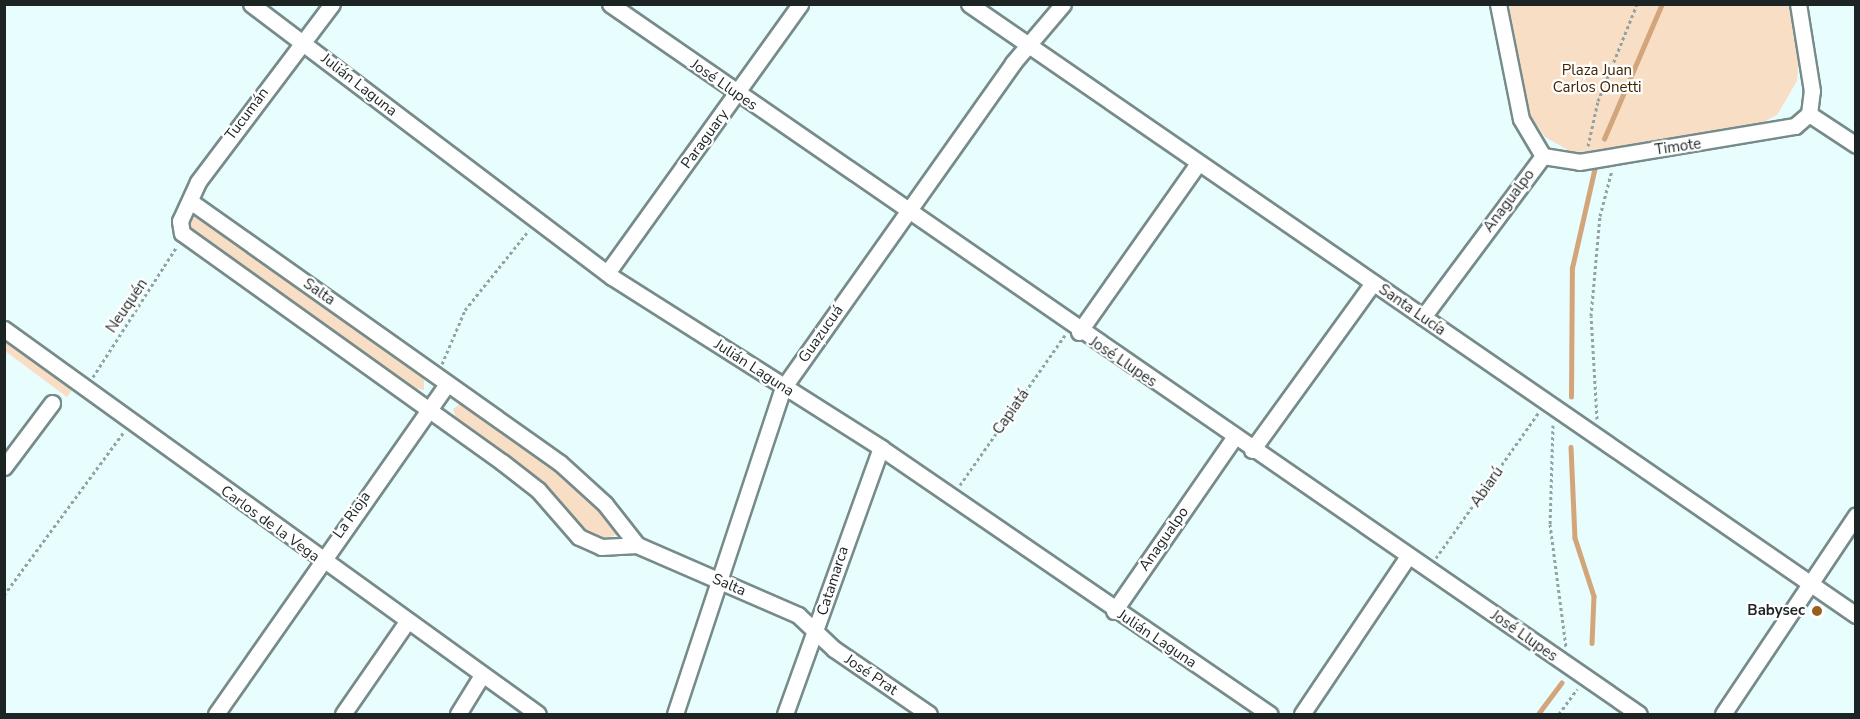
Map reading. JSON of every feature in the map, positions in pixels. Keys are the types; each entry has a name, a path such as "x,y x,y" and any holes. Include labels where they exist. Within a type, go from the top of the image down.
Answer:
{"street":[{"name":"Julián Laguna","path":"251,4 303,41 607,273 881,448 1114,610 1270,714"},
{"name":"Tucumán","path":"182,233 180,220 226,141 332,4"},
{"name":"José Llupes","path":"610,4 737,95 1075,329 1639,714"},
{"name":"Paraguary","path":"607,273 737,95 800,4"},
{"name":"Santa Lucía","path":"969,4 1856,615"},
{"name":"Guazucuá","path":"675,714 783,387 1029,47 1063,4"},
{"name":"Anagualpo","path":"1423,317 1543,156 1521,119 1498,4"},
{"path":"1798,4 1809,68 1809,114 1856,145"},
{"name":"Timote","path":"1543,156 1588,160 1759,135 1795,126 1809,114"},
{"path":"1075,329 1198,163"},
{"name":"Salta","path":"190,201 587,485 637,545 798,615 816,632"},
{"name":"Salta","path":"182,233 430,408 538,490 579,537 601,547 637,545"},
{"path":"1252,450 1373,283"},
{"name":"Carlos de la Vega","path":"4,329 320,561 538,714"},
{"path":"430,408 443,380"},
{"path":"4,467 52,403"},
{"name":"La Rioja","path":"216,714 320,561 430,408"},
{"name":"Anagualpo","path":"1114,610 1234,438"},
{"name":"Catamarca","path":"785,714 881,448"},
{"path":"1723,714 1856,515"},
{"path":"1302,714 1408,556"},
{"path":"344,714 406,623"},
{"name":"José Prat","path":"816,632 929,714"},
{"path":"458,714 482,675"}],"path":[{"path":"1588,160 1589,130 1598,101 1637,4"},
{"path":"1597,438 1591,316 1595,254 1615,156"},
{"path":"443,380 455,325 535,220"},
{"name":"Neuquén","path":"86,388 169,266 182,233"},
{"name":"Capiatá","path":"951,498 1075,329"},
{"path":"1551,407 1550,524 1564,598 1566,665"},
{"name":"Abiarú","path":"1428,570 1551,407"},
{"path":"4,595 131,422"},
{"path":"1559,714 1585,679"}],"green space":[{"name":"Plaza Juan Carlos Onetti","path":"1509,5 1789,5 1799,56 1797,81 1777,115 1752,128 1573,153 1545,137 1529,114"},
{"path":"196,212 424,374 424,390 414,388 187,229 188,213"},
{"path":"5,338 74,388 67,397 5,351"},
{"path":"463,402 568,472 617,526 616,535 603,539 582,530 523,466 456,418 453,409"}],"waterway":[{"path":"1604,139 1662,4"},
{"path":"1571,397 1572,268 1595,167"},
{"path":"1571,447 1575,538 1594,596 1592,643"},
{"path":"1538,714 1561,683"}],"place":[{"name":"Babysec","path":"1817,611"}]}
